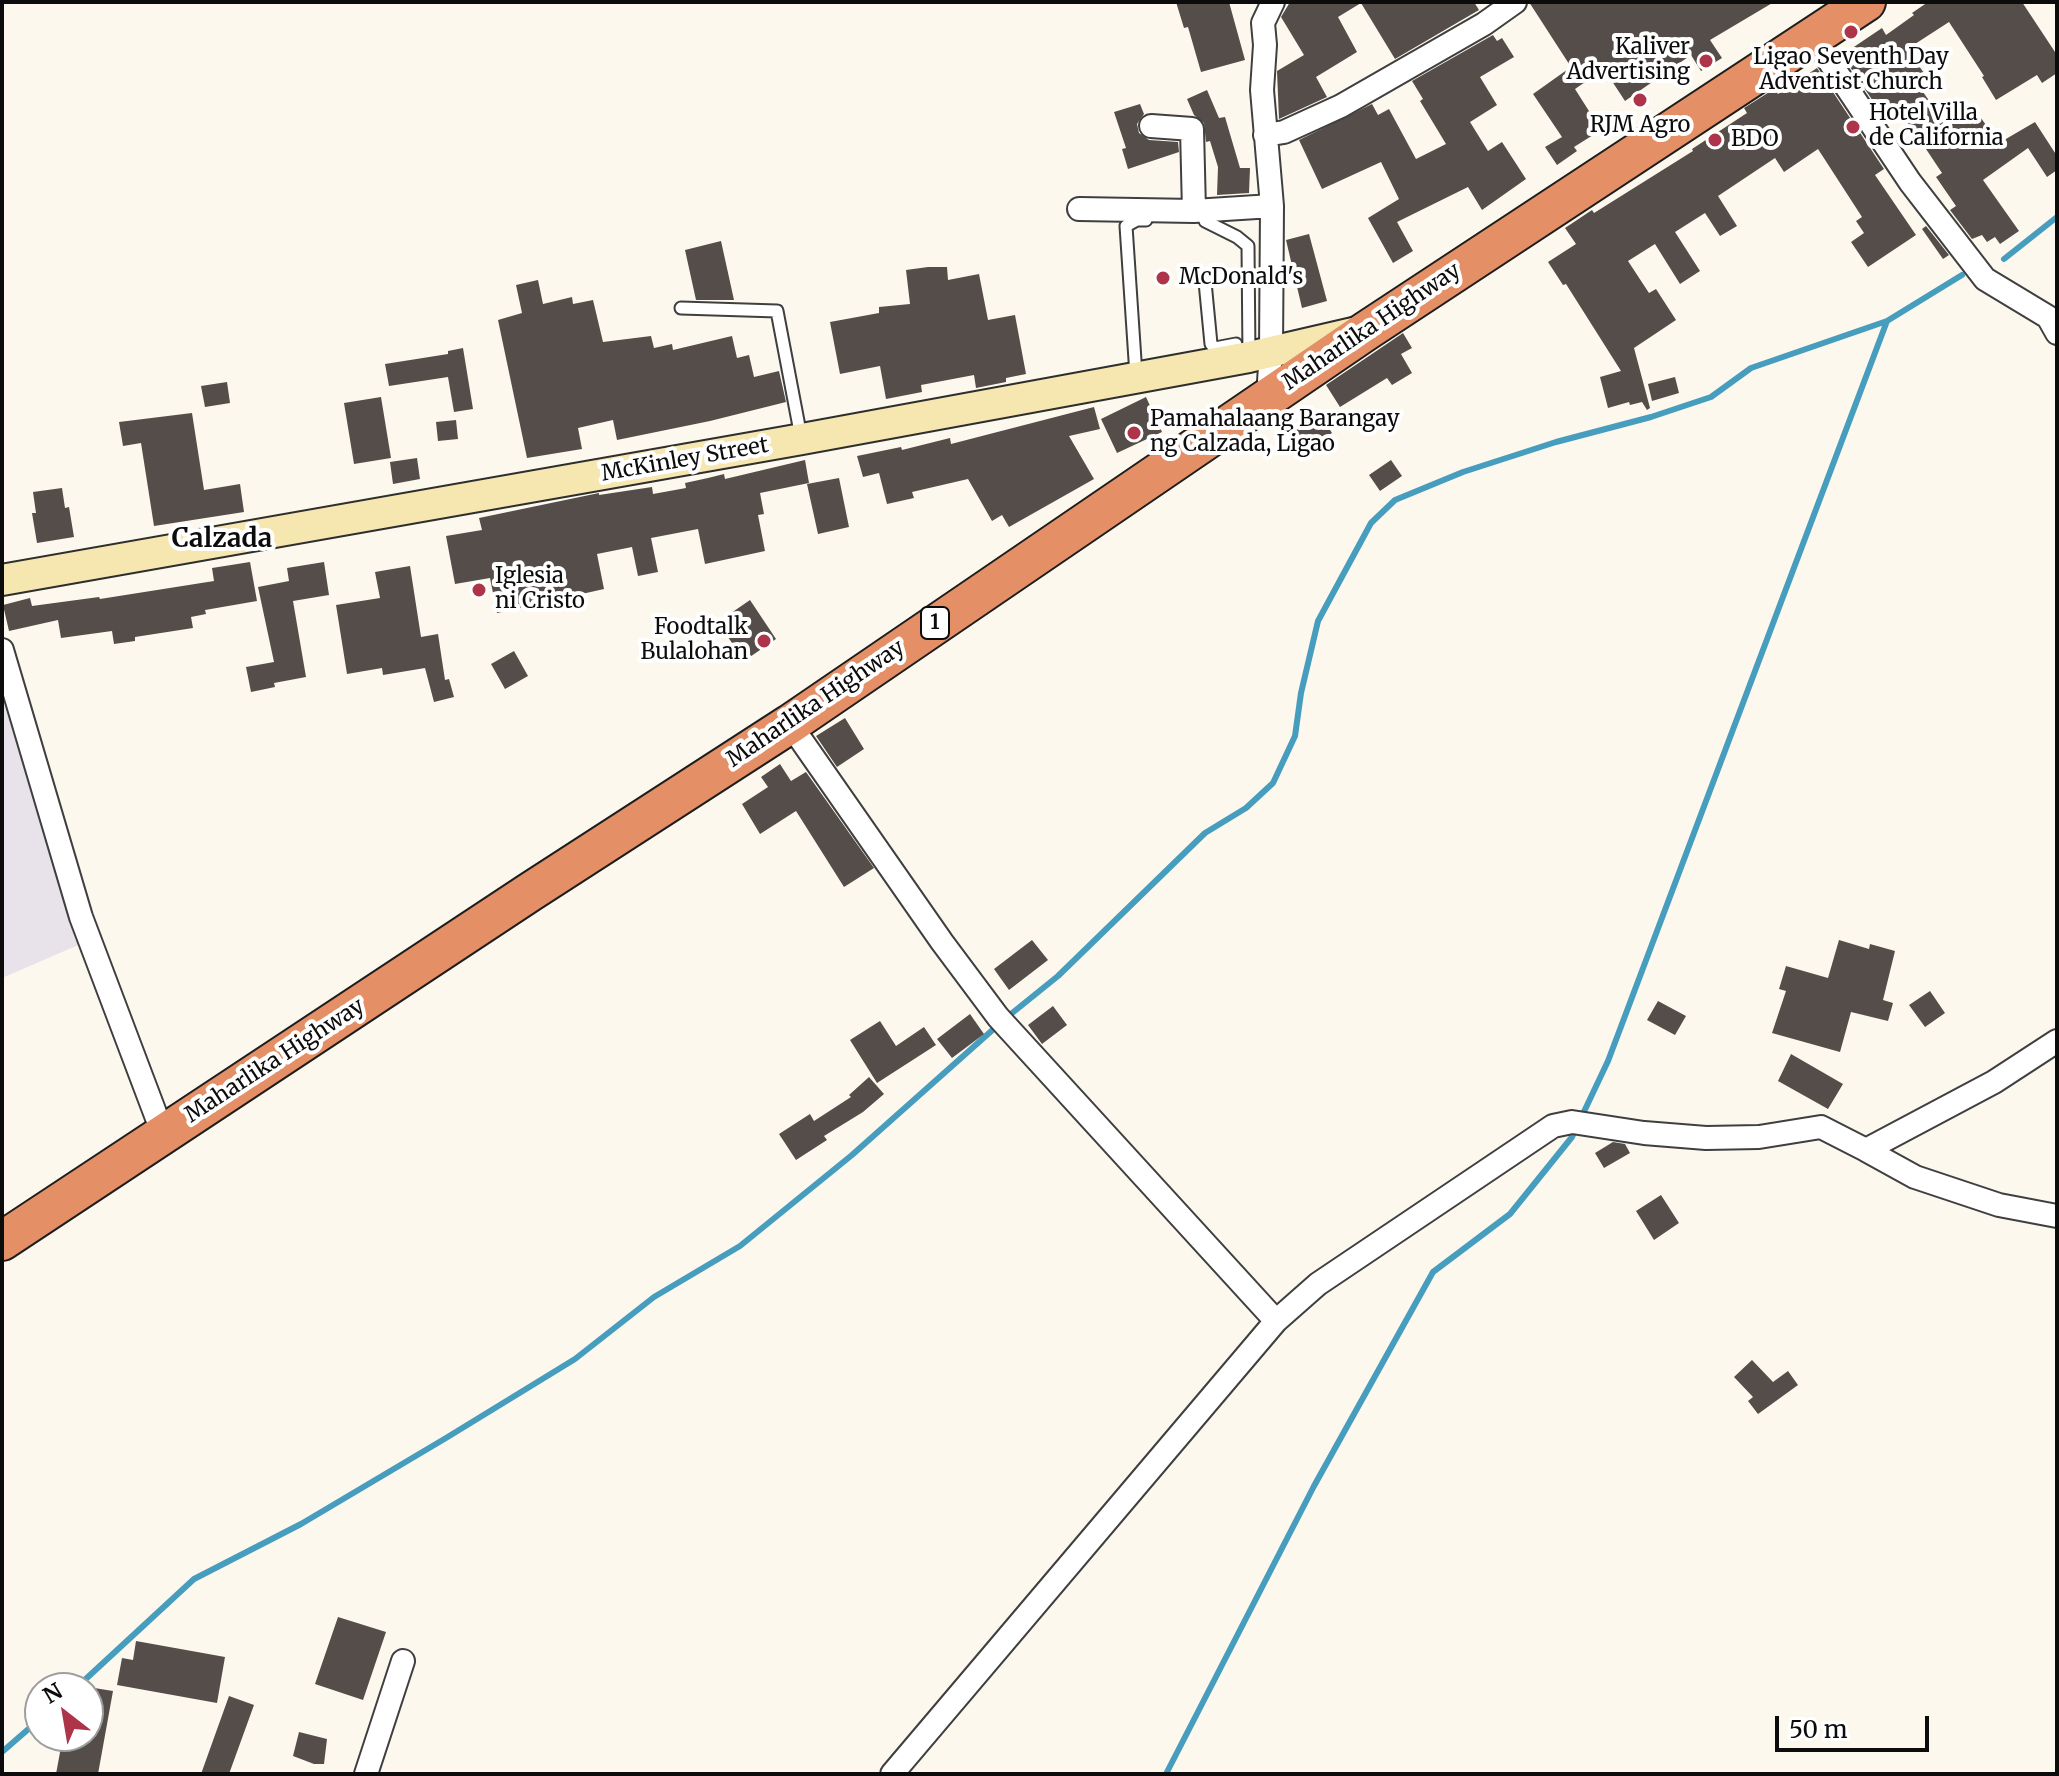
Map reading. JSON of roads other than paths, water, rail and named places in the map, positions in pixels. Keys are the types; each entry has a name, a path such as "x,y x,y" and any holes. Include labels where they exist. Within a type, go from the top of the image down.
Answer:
{"highway":[{"name":"Maharlika Highway","path":"2,1241 790,724 1366,331 1866,2"}],"main road":[{"name":"McKinley Street","path":"2,580 802,439 1366,331"}],"street":[{"path":"1268,397 1256,350 1272,206 1262,90 1263,23 1273,2"},
{"path":"1265,135 1284,132 1341,106 1484,24 1515,2"},
{"path":"1813,37 1910,182 1985,279 2048,317 2057,333"},
{"path":"1151,126 1192,129 1192,218"},
{"path":"1079,209 1192,218 1272,206"},
{"path":"2,650 81,917 163,1134"},
{"path":"790,724 998,1017 1276,1321"},
{"path":"1866,1150 1994,1082 2057,1041"},
{"path":"892,1774 1276,1321 1318,1284 1553,1126 1572,1122 1706,1138 1759,1137 1821,1127 1915,1177 1999,1205 2057,1216"},
{"path":"366,1774 403,1661"}],"lane":[{"path":"1136,377 1126,226 1137,220 1192,218 1237,237 1248,246 1256,350 1215,348 1211,344 1205,282"},
{"path":"681,308 777,311 802,439"}],"waterway":[{"path":"2004,259 2057,217"},
{"path":"1006,1018 1058,976 1205,833 1246,808 1273,783 1295,736 1301,693 1318,621 1371,523 1395,500 1463,472 1711,397 1751,368 1887,321 1962,275"},
{"path":"1166,1774 1314,1486 1433,1272 1510,1214 1572,1137 1608,1061 1887,321"},
{"path":"93,1672 194,1579 301,1524 446,1438 575,1359 654,1297 740,1246 852,1155 997,1026"},
{"path":"2,1752 24,1733"}],"place":[{"name":"Ligao Seventh Day Adventist Church","path":"1851,32"},
{"name":"Kaliver Advertising","path":"1706,61"},
{"name":"RJM Agro","path":"1640,100"},
{"name":"Hotel Villa de California","path":"1853,127"},
{"name":"BDO","path":"1715,140"},
{"name":"McDonald's","path":"1163,278"},
{"name":"Pamahalaang Barangay ng Calzada, Ligao","path":"1134,433"},
{"name":"Iglesia ni Cristo","path":"479,590"},
{"name":"Foodtalk Bulalohan","path":"764,641"}],"district":[{"name":"Calzada","path":"222,540"}]}
